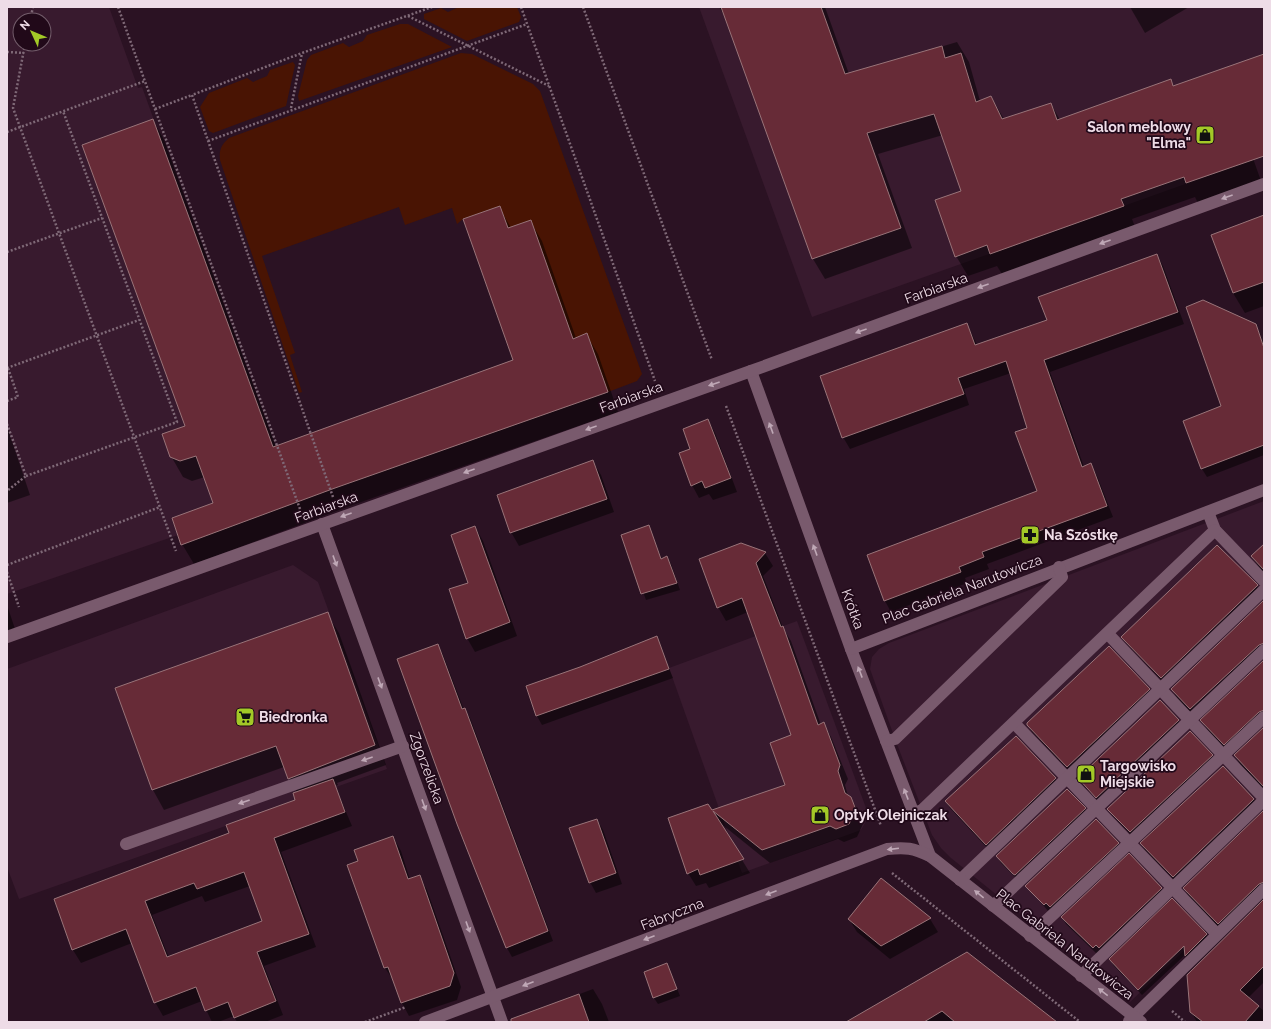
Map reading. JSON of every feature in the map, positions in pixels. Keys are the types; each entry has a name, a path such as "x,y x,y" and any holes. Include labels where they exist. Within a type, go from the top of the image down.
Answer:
{"street":[{"name":"Farbiarska","path":"7,636 750,371 1264,184"},
{"name":"Krótka","path":"750,371 851,649 930,856"},
{"name":"Plac Gabriela Narutowicza","path":"851,649 1059,567 1264,490"},
{"path":"1208,512 1215,530 1264,581"},
{"name":"Zgorzelicka","path":"322,524 404,746 502,1022"},
{"path":"913,814 922,810 1108,634 1215,530"},
{"path":"886,741 895,738 1062,577 1059,567"},
{"path":"960,880 1264,590"},
{"path":"1081,976 1264,799 1108,634"},
{"path":"993,906 1264,650"},
{"path":"1030,936 1264,717"},
{"path":"1014,723 1217,934"},
{"path":"126,844 404,746"},
{"name":"Fabryczna","path":"425,1022 887,849 906,847 915,848 930,856"},
{"name":"Plac Gabriela Narutowicza","path":"930,856 1134,1020 1217,934 1264,889"}],"path":[{"path":"118,7 300,509"},
{"path":"155,109 302,53 432,7"},
{"path":"521,7 655,381"},
{"path":"583,7 712,360"},
{"path":"408,16 549,86"},
{"path":"208,141 291,109 527,24"},
{"path":"7,52 24,53 13,108 177,553"},
{"path":"291,109 302,53"},
{"path":"7,132 145,81"},
{"path":"192,95 333,498"},
{"path":"7,491 26,476 176,422 63,111"},
{"path":"7,252 102,218"},
{"path":"7,401 18,397 7,368 139,320"},
{"path":"720,408 728,405 884,833"},
{"path":"7,424 26,476"},
{"path":"7,565 160,507"},
{"path":"7,572 20,610"},
{"path":"891,872 1080,1022"},
{"path":"365,1022 408,1006"}],"shaded area":[{"path":"7,7 109,7 138,88 142,87 293,503 178,535 7,594"},
{"path":"459,7 517,7 521,17 519,22 467,41 424,19 424,14 441,8 448,12"},
{"path":"699,7 1264,7 1264,156 812,317"},
{"path":"400,24 408,24 452,47 299,101 298,96 307,60 311,55 343,43 349,47 363,41 367,35"},
{"path":"461,53 472,54 533,84 540,91 642,374 637,381 608,392 587,333 573,339 531,220 508,228 500,206 463,219 457,224 452,208 405,225 399,207 262,256 295,353 290,355 302,392 299,393 220,160 221,148 229,138"},
{"path":"293,62 295,65 286,106 213,133 209,131 200,107 209,93 247,78 253,82 267,76 270,70"},
{"name":"Targowisko Miejskie","path":"1264,501 1264,874 1130,1002 951,858 941,848 932,835 895,739 870,669 872,657 879,649 889,643"},
{"path":"293,565 318,582 387,769 19,899 7,867 7,669"},
{"path":"797,621 869,816 861,830 742,873 669,668"}],"building":[{"path":"721,7 821,7 845,74 942,46 945,58 961,53 976,102 991,96 1002,119 1051,103 1057,120 1171,79 1173,86 1264,54 1264,156 1186,183 1184,177 1121,199 1124,206 990,254 987,245 955,257 935,200 961,191 934,114 867,133 901,228 812,259"},
{"path":"153,119 273,447 513,360 463,219 500,206 508,228 531,220 573,339 587,333 608,392 335,488 181,545 172,518 213,503 196,456 180,461 170,457 162,434 185,426 82,145"},
{"path":"1264,215 1264,282 1233,293 1211,235"},
{"path":"1157,254 1178,312 1044,360 1082,467 1091,463 1107,506 982,552 984,557 959,567 961,572 884,601 867,555 1037,491 1015,432 1027,428 1006,361 958,378 964,394 842,438 820,376 967,323 975,345 1047,320 1038,297"},
{"path":"1203,300 1256,324 1264,348 1264,445 1201,469 1183,421 1221,406 1186,307"},
{"path":"708,419 731,478 705,488 702,481 691,486 679,453 690,449 683,429"},
{"path":"593,460 607,499 510,533 497,495"},
{"path":"649,525 661,559 667,556 677,583 641,594 621,535"},
{"path":"475,526 510,622 466,639 449,589 468,583 451,535"},
{"path":"741,543 766,552 756,563 781,627 783,626 818,725 824,722 840,765 838,771 845,793 851,797 856,810 849,824 836,829 830,826 762,850 713,811 744,859 700,875 698,869 687,874 668,818 708,804 712,810 785,785 770,743 791,735 742,598 717,608 699,559"},
{"path":"1264,544 1264,570 1251,556"},
{"path":"1217,545 1258,585 1161,678 1121,637"},
{"path":"1264,600 1264,643 1259,645 1190,709 1171,689"},
{"name":"Biedronka","path":"328,612 375,745 288,779 276,746 152,790 115,688"},
{"path":"657,636 669,669 536,716 526,686 580,667"},
{"path":"438,644 462,709 465,708 548,931 506,948 457,824 397,659"},
{"path":"1109,646 1150,689 1067,767 1027,725 1027,723"},
{"path":"1264,660 1264,710 1259,712 1224,745 1200,720"},
{"path":"1160,700 1179,720 1096,798 1078,778"},
{"path":"1264,727 1264,787 1234,755"},
{"path":"1190,731 1213,755 1130,832 1107,809"},
{"path":"1016,736 1056,778 986,845 945,801"},
{"path":"1223,766 1254,799 1173,877 1140,843"},
{"path":"333,779 345,812 274,838 309,934 257,952 276,1001 234,1018 228,1002 205,1011 196,987 154,1003 126,929 72,950 54,899 229,833 226,825 295,800 293,793","holes":["244,872 262,921 167,957 145,901 194,883 197,889"]},
{"path":"1067,789 1086,808 1015,875 1013,874 996,856"},
{"path":"1264,810 1264,882 1259,884 1218,924 1183,888"},
{"path":"597,819 616,873 589,883 569,828"},
{"path":"1096,819 1119,843 1050,907 1046,903 1044,905 1025,886"},
{"path":"393,836 408,879 420,875 454,973 450,986 401,1003 388,967 384,968 347,865 358,861 354,850"},
{"path":"1129,853 1162,888 1099,948 1096,945 1093,948 1061,917"},
{"path":"881,878 931,918 881,946 848,919"},
{"path":"1172,898 1207,934 1185,956 1184,946 1138,990 1109,959"},
{"path":"1264,899 1264,966 1240,990 1259,1006 1245,1022 1203,1022 1190,1012 1187,975"},
{"path":"967,952 1057,1022 955,1022 942,1011 924,1022 846,1022"},
{"path":"667,963 677,989 653,998 644,972"},
{"path":"579,994 589,1022 511,1022 511,1019"}],"place":[{"name":"Salon meblowy \"Elma\"","path":"1205,135"},
{"name":"Na Szóstkę","path":"1030,535"},
{"name":"Biedronka","path":"245,717"},
{"name":"Targowisko Miejskie","path":"1086,774"},
{"name":"Optyk Olejniczak","path":"820,815"}]}
